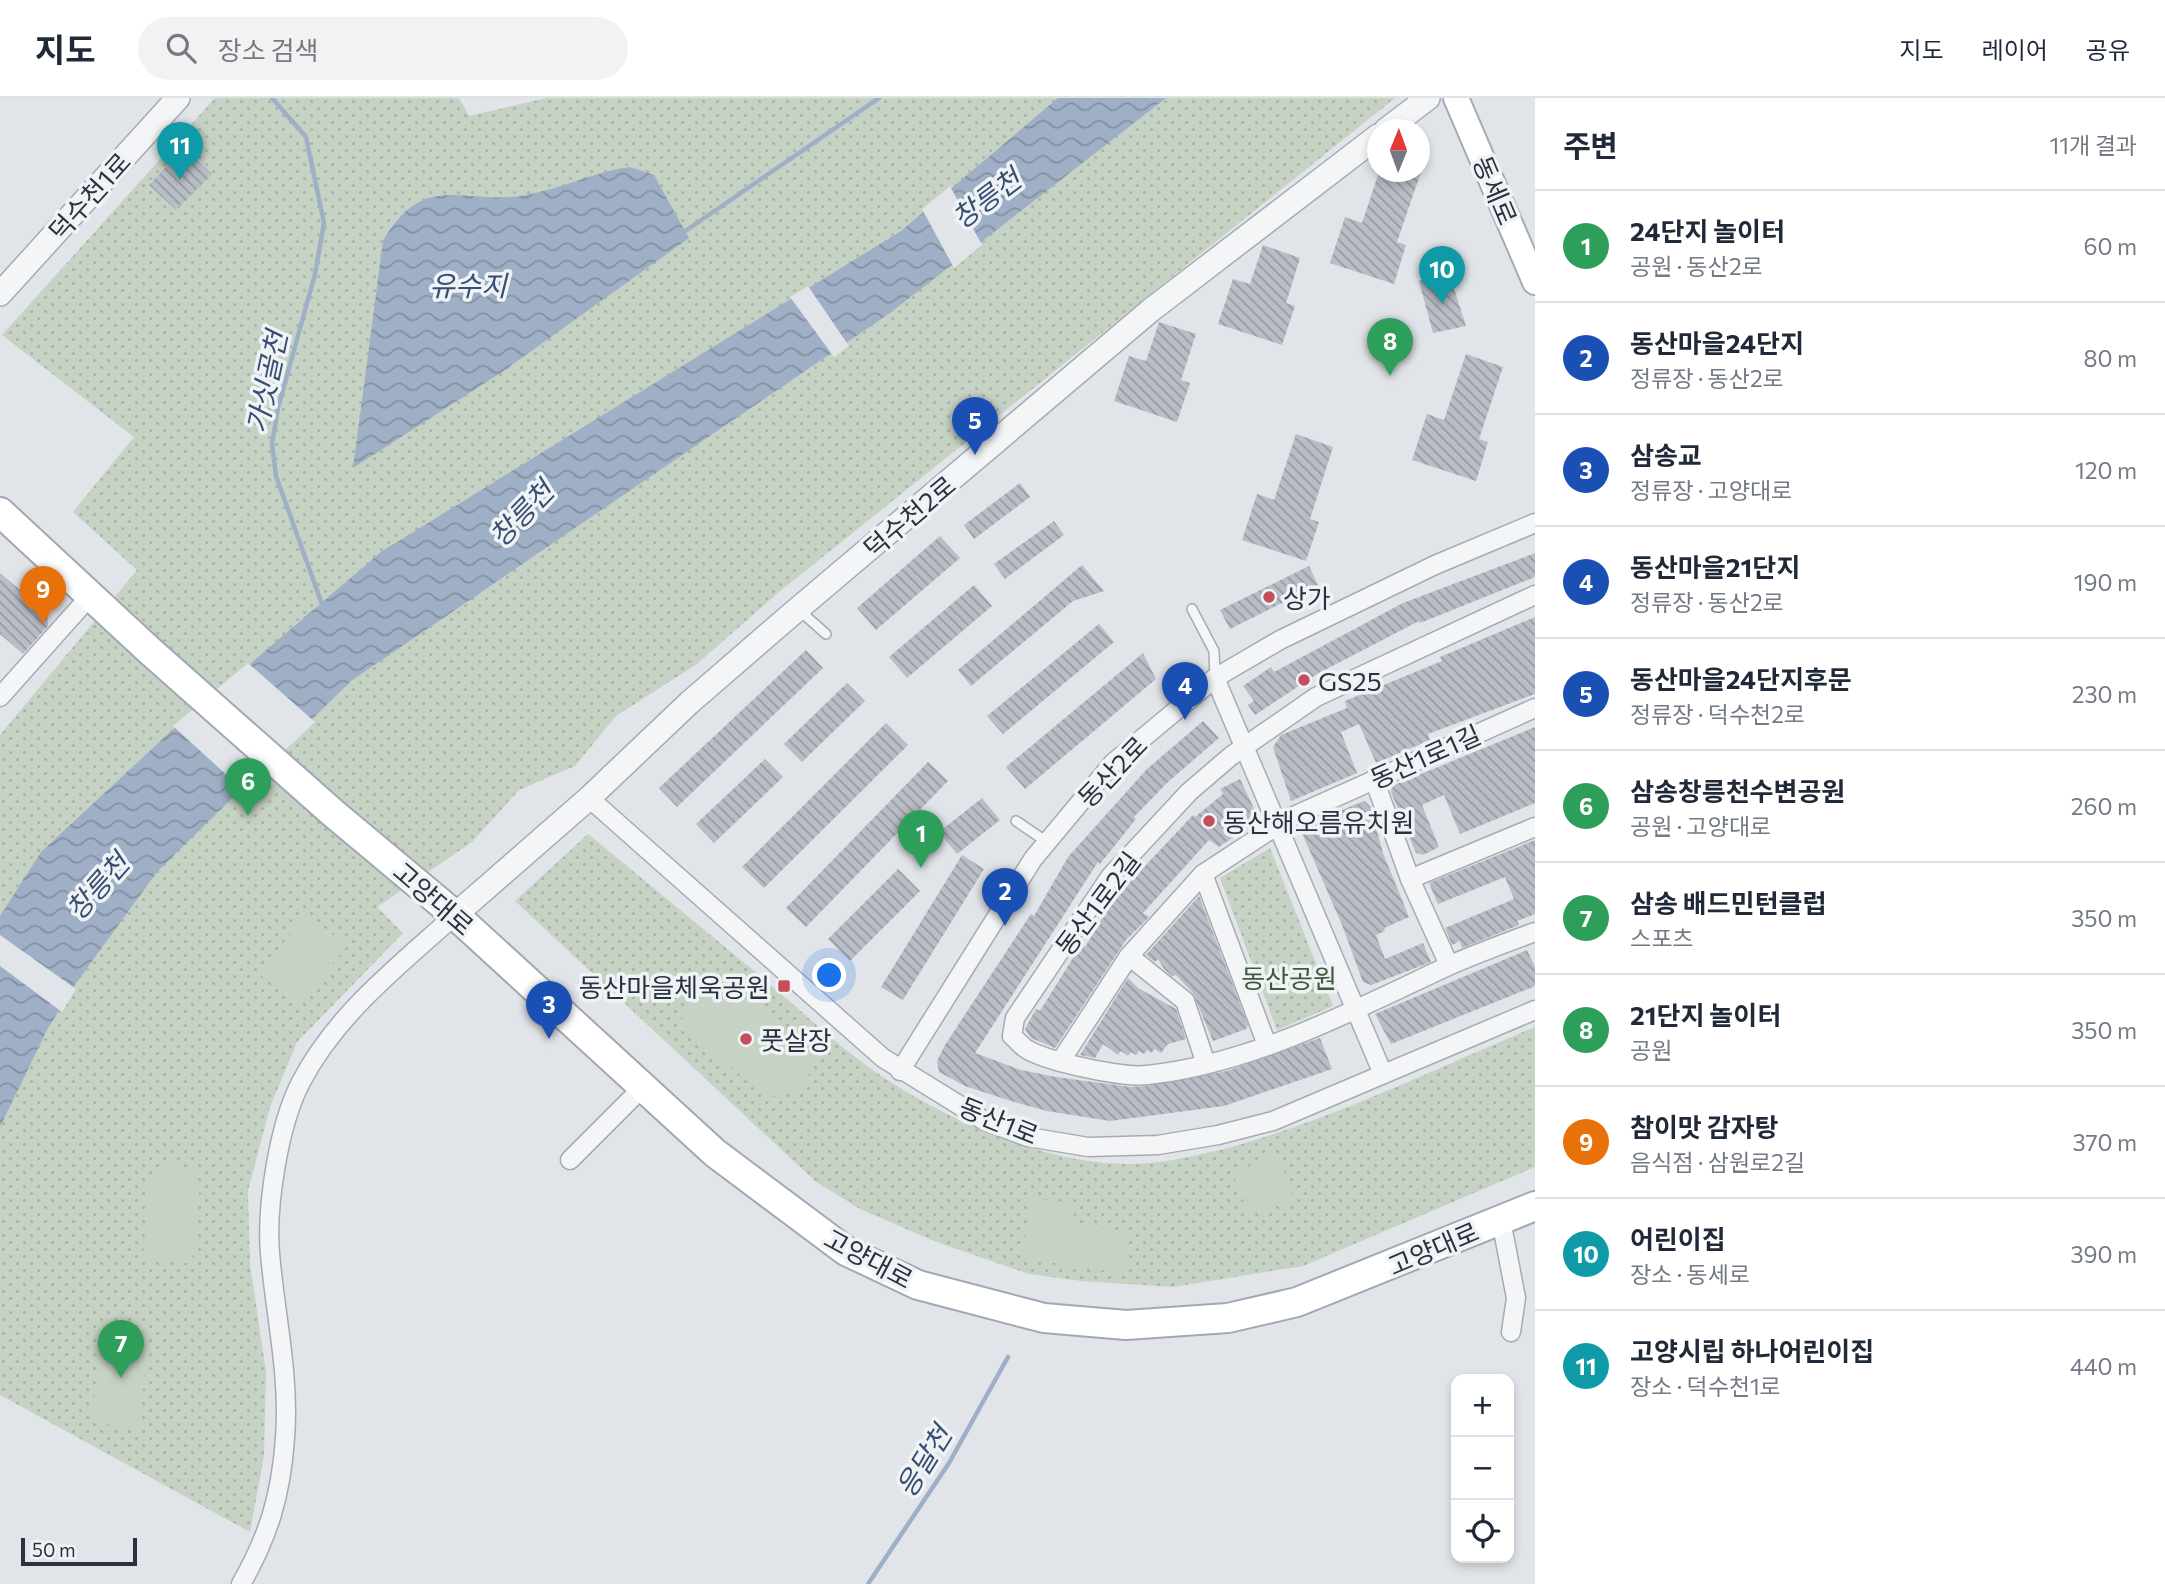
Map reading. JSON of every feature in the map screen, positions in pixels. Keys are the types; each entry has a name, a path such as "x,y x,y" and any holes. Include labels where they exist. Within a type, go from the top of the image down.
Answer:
{"main road":[{"name":"동세로","path":"1456,98 1535,282"},
{"path":"0,512 90,596"},
{"name":"고양대로","path":"90,596 333,813 455,915 715,1153 846,1251 918,1285 1044,1318 1126,1325 1228,1318 1297,1302 1535,1206"}],"street":[{"name":"덕수천1로","path":"0,294 178,98"},
{"path":"1400,119 1428,98"},
{"name":"덕수천2로","path":"455,915 589,798 689,703 798,608 1151,310 1367,144"},
{"name":"동산2로","path":"901,1071 1026,871 1113,763 1215,678 1328,617 1435,565 1535,523"},
{"path":"1244,748 1316,697 1535,595"},
{"path":"0,697 7,675 90,596"},
{"path":"1215,678 1383,1074"},
{"name":"동산1로1길","path":"1278,823 1535,708"},
{"name":"동산1로2길","path":"1244,748 1189,792 1110,877 1015,1018 1012,1036 1027,1049 1060,1062 1144,1076 1206,1064 1267,1045 1354,1010"},
{"path":"1374,779 1410,879 1450,965"},
{"name":"동산1로","path":"589,798 901,1071 985,1121 1028,1137 1088,1147 1158,1145 1219,1135 1273,1121 1535,1010"},
{"path":"1060,1062 1129,956 1203,874 1278,823"},
{"path":"1410,879 1535,827"},
{"path":"1203,874 1267,1045"},
{"path":"241,1584 266,1538 276,1501 285,1438 284,1382 270,1249 280,1137 300,1084 320,1049 344,1018 455,915"},
{"path":"1354,1010 1450,965 1535,932"},
{"path":"1129,956 1185,1001 1206,1064"},
{"path":"570,1160 643,1087"},
{"path":"1501,1220 1516,1298 1511,1332"}],"lane":[{"path":"798,608 826,634"},
{"path":"1192,609 1214,651 1215,678"},
{"path":"1016,821 1047,842"}],"green space":[{"path":"215,98 459,98 469,116 546,98 1395,98 779,592 697,664 616,716 575,766 519,790 472,842 377,907 403,933 297,1042 270,1107 248,1191 250,1264 266,1372 264,1456 250,1532 0,1395 0,735 137,570 73,512 134,437 2,335"},
{"path":"588,834 838,1044 872,1069 950,1116 1018,1144 1089,1161 1125,1164 1159,1162 1206,1153 1254,1140 1350,1106 1535,1027 1535,1167 1303,1266 1173,1287 1082,1281 1029,1274 934,1241 860,1209 815,1181 515,901"},
{"name":"동산공원","path":"1270,848 1333,1006 1277,1030 1220,878"},
{"path":"307,914 347,946 298,1005 258,973"},
{"name":"풋살장","path":"706,980 734,980 805,1044 810,1068 800,1090 769,1097 686,1033 682,1021 686,997"},
{"path":"1277,1154 1294,1198 1249,1215 1233,1174"},
{"path":"169,1163 195,1170 200,1184 192,1264 143,1257 149,1180"},
{"path":"1031,1198 1075,1203 1073,1223 1130,1232 1126,1274 1022,1258"},
{"path":"102,1330 149,1333 139,1427 91,1423"}],"water":[{"name":"창릉천","path":"1058,98 1166,98 890,313 351,681 157,872 74,986 47,1030 0,1127 0,916 41,852 169,733 381,552 901,231"},
{"name":"유수지","path":"630,167 654,175 689,238 502,372 353,468 383,241 399,219 414,205 431,198 447,195 526,195"}],"pier":[{"path":"950,186 982,245 954,268 922,209"},
{"path":"808,286 849,346 834,357 790,297"},
{"path":"248,663 315,722 243,790 173,726"},
{"path":"0,935 76,989 62,1012 0,966"}],"building":[{"path":"184,148 212,174 176,210 149,185"},
{"path":"1376,182 1418,182 1397,242 1406,245 1394,284 1330,263 1345,217 1362,223"},
{"path":"1263,245 1300,258 1286,303 1295,306 1282,345 1218,324 1233,279 1250,284"},
{"path":"1448,270 1466,326 1433,333 1419,281"},
{"path":"1159,322 1196,334 1181,380 1190,383 1177,422 1114,401 1129,356 1146,361"},
{"path":"1466,354 1503,367 1479,439 1488,442 1476,481 1412,460 1427,414 1444,420"},
{"path":"1296,434 1333,447 1310,519 1319,522 1306,561 1242,540 1257,494 1274,500"},
{"path":"1020,483 1030,497 974,539 964,525"},
{"path":"1054,521 1064,535 1005,579 994,564"},
{"path":"940,536 960,558 876,630 857,608"},
{"path":"1535,553 1535,577 1420,623 1419,621 1317,674 1255,715 1248,705 1254,701 1243,686 1271,667 1274,672 1403,603"},
{"path":"1082,565 1104,591 1073,601 971,686 958,670"},
{"name":"상가","path":"1309,566 1318,585 1230,629 1220,610"},
{"path":"0,573 47,613 48,626 23,654 0,634"},
{"path":"974,585 992,606 907,678 889,657"},
{"path":"1535,617 1535,694 1428,734 1430,740 1376,763 1359,724 1341,732 1357,773 1291,801 1273,747 1281,735 1347,708 1345,701 1442,661 1440,657"},
{"path":"1099,624 1114,642 1003,734 987,716"},
{"path":"806,650 823,668 677,807 659,788"},
{"path":"1143,653 1156,679 1025,789 1006,767"},
{"path":"847,683 865,701 802,762 784,744"},
{"path":"1203,721 1219,738 1168,782 1134,817 1136,819 1100,864 1098,862 975,1053 1021,1070 1130,1087 1227,1071 1320,1038 1332,1069 1224,1106 1110,1121 1047,1111 1011,1101 965,1086 939,1072 937,1061 945,1045 1031,914 1034,916 1068,857 1146,770"},
{"path":"886,723 908,745 764,888 742,867"},
{"path":"1535,727 1535,803 1460,834 1444,795 1422,805 1439,847 1423,855 1416,853 1391,792 1392,786"},
{"path":"765,759 783,777 714,843 696,824"},
{"path":"928,762 948,781 806,927 786,908"},
{"path":"1240,779 1259,819 1219,847 1209,840 1143,913 1149,917 1126,940 1055,1048 1031,1038 1025,1029 1036,1009 1040,1011 1081,945 1085,947 1113,900 1193,815 1195,817 1223,794 1220,789"},
{"path":"982,798 1000,820 957,854 939,832"},
{"path":"1364,801 1370,806 1383,853 1409,917 1384,928 1385,931 1376,935 1385,959 1423,943 1431,962 1371,985 1363,982 1342,925 1302,833 1307,824"},
{"path":"1535,840 1535,914 1517,921 1519,925 1462,948 1460,941 1452,945 1445,928 1514,899 1505,877 1438,904 1429,883"},
{"path":"962,855 984,869 903,1000 881,987"},
{"path":"898,869 920,891 850,961 828,939"},
{"path":"1199,896 1248,1025 1246,1029 1213,1041 1193,993 1176,975 1172,976 1164,969 1158,959 1155,962 1146,955"},
{"path":"1527,950 1535,967 1535,986 1391,1044 1375,1014"},
{"path":"1128,978 1138,988 1176,1009 1186,1039 1168,1044 1161,1053 1155,1049 1151,1053 1147,1050 1144,1054 1139,1051 1136,1055 1131,1052 1128,1056 1121,1051 1118,1055 1103,1044 1095,1058 1080,1055"}],"waterway":[{"name":"가싯골천","path":"272,98 306,137 324,223 315,274 278,408 272,444 276,476 323,607"},
{"path":"681,234 879,98"},
{"name":"응달천","path":"868,1584 949,1463 1008,1357"}],"place":[{"name":"고양시립 하나어린이집","path":"180,180"},
{"name":"어린이집","path":"1442,304"},
{"name":"21단지 놀이터","path":"1390,376"},
{"name":"동산마을24단지후문","path":"975,455"},
{"name":"상가","path":"1269,597"},
{"name":"참이맛 감자탕","path":"43,624"},
{"name":"GS25","path":"1304,680"},
{"name":"동산마을21단지","path":"1185,720"},
{"name":"삼송창릉천수변공원","path":"248,816"},
{"name":"동산해오름유치원","path":"1209,821"},
{"name":"24단지 놀이터","path":"921,868"},
{"name":"동산마을24단지","path":"1005,926"},
{"name":"동산마을체욱공원","path":"784,986"},
{"name":"삼송교","path":"549,1039"},
{"name":"풋살장","path":"746,1039"},
{"name":"삼송 배드민턴클럽","path":"121,1378"}]}
